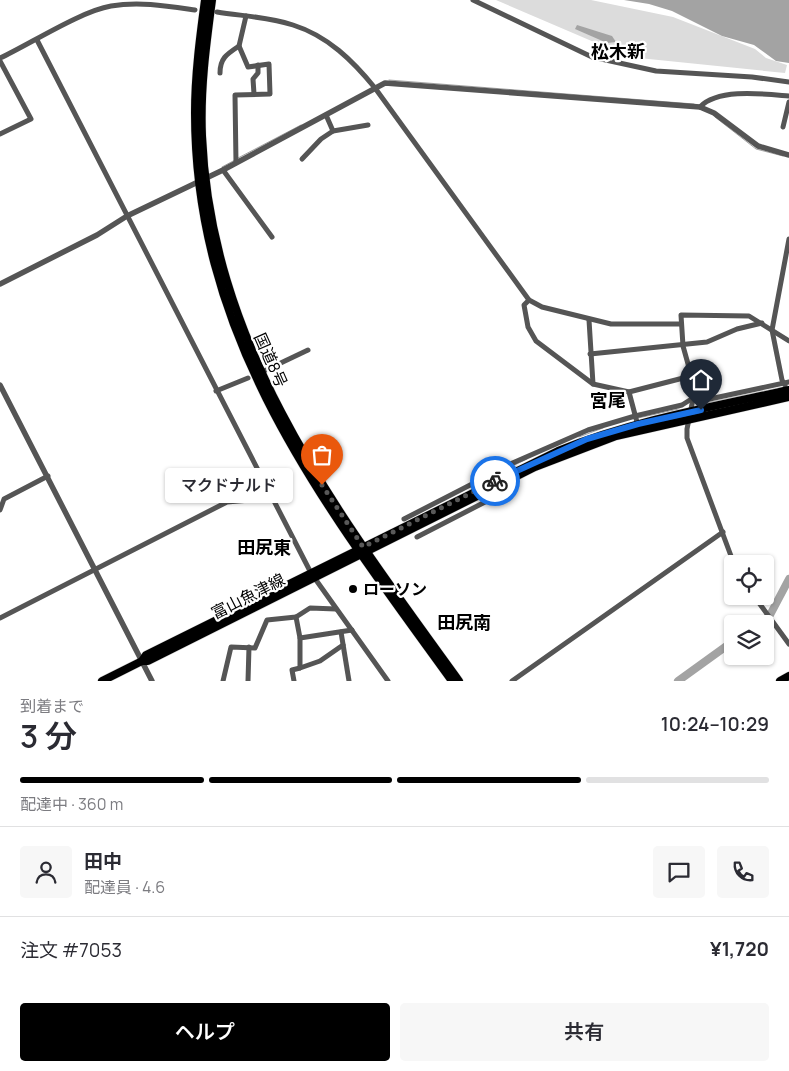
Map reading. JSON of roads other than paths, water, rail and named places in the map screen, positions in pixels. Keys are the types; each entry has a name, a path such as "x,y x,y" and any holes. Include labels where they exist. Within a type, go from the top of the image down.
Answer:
{"main road":[{"name":"国道8号","path":"205,0 195,113 211,247 221,285 252,369 288,442 452,681"},
{"name":"国道8号","path":"203,180 202,112 205,46 212,0"},
{"path":"690,415 789,390"},
{"path":"690,415 789,397"},
{"name":"富山魚津線","path":"102,681 142,661 146,655 312,576 587,439 690,415"},
{"name":"国道8号","path":"362,551 460,681"},
{"path":"780,681 789,676"}],"street":[{"path":"473,0 592,57 656,70 744,76 789,82"},
{"path":"0,134 31,119 0,60 88,14 109,6 158,5 196,10"},
{"path":"217,12 295,25 327,42 352,60 376,88 528,300 542,307 611,324 681,324"},
{"path":"236,163 235,95 270,94 269,64 248,66 239,46 246,16"},
{"path":"37,40 312,576 388,681"},
{"path":"220,73 220,66 225,55 239,46"},
{"path":"254,94 253,79 258,73 258,65"},
{"path":"0,284 92,238 127,216 223,170 376,88 391,82 700,107 714,113 758,146 789,155"},
{"path":"700,107 705,102 716,98 741,94 789,96"},
{"path":"783,127 789,102"},
{"path":"326,115 333,131"},
{"path":"302,159 333,131 368,125"},
{"path":"223,170 272,237"},
{"path":"789,239 772,330 789,390"},
{"path":"528,300 524,305 532,336 593,384 629,392 692,376"},
{"path":"731,555 687,438 695,389 683,346 681,315 749,316 789,341"},
{"path":"589,320 593,384"},
{"path":"590,354 683,346 707,342 737,329 762,324"},
{"path":"266,370 308,350"},
{"path":"216,391 248,378"},
{"path":"404,518 476,482 487,472 500,469 588,430 682,405 693,398 705,400 786,382"},
{"path":"0,384 152,681"},
{"path":"629,392 638,427"},
{"path":"417,537 487,501 498,498 487,472"},
{"path":"0,510 4,499 48,476"},
{"path":"0,618 228,502 272,498"},
{"path":"512,681 723,532"},
{"path":"761,605 789,644"},
{"path":"223,681 231,647 255,648 267,620 296,616 310,608 336,609"},
{"path":"296,616 300,638 300,668"},
{"path":"300,638 352,630"},
{"path":"341,632 349,681"},
{"path":"294,681 292,670 320,661 343,645"},
{"path":"248,681 249,647"}],"waterway":[{"path":"389,80 694,104"},
{"path":"715,117 756,149 783,156"},
{"path":"238,158 301,125"},
{"path":"222,167 235,160"},
{"path":"702,404 784,387"},
{"path":"638,418 679,409"},
{"path":"579,437 603,428"},
{"path":"494,475 527,459"},
{"path":"770,615 789,579"},
{"path":"678,681 724,648"}],"place":[{"name":"マクドナルド","path":"322,485"},
{"name":"ローソン","path":"353,589"}],"district":[{"name":"松木新","path":"618,51"},
{"name":"宮尾","path":"608,400"},
{"name":"田尻東","path":"264,547"},
{"name":"田尻南","path":"464,622"}]}
